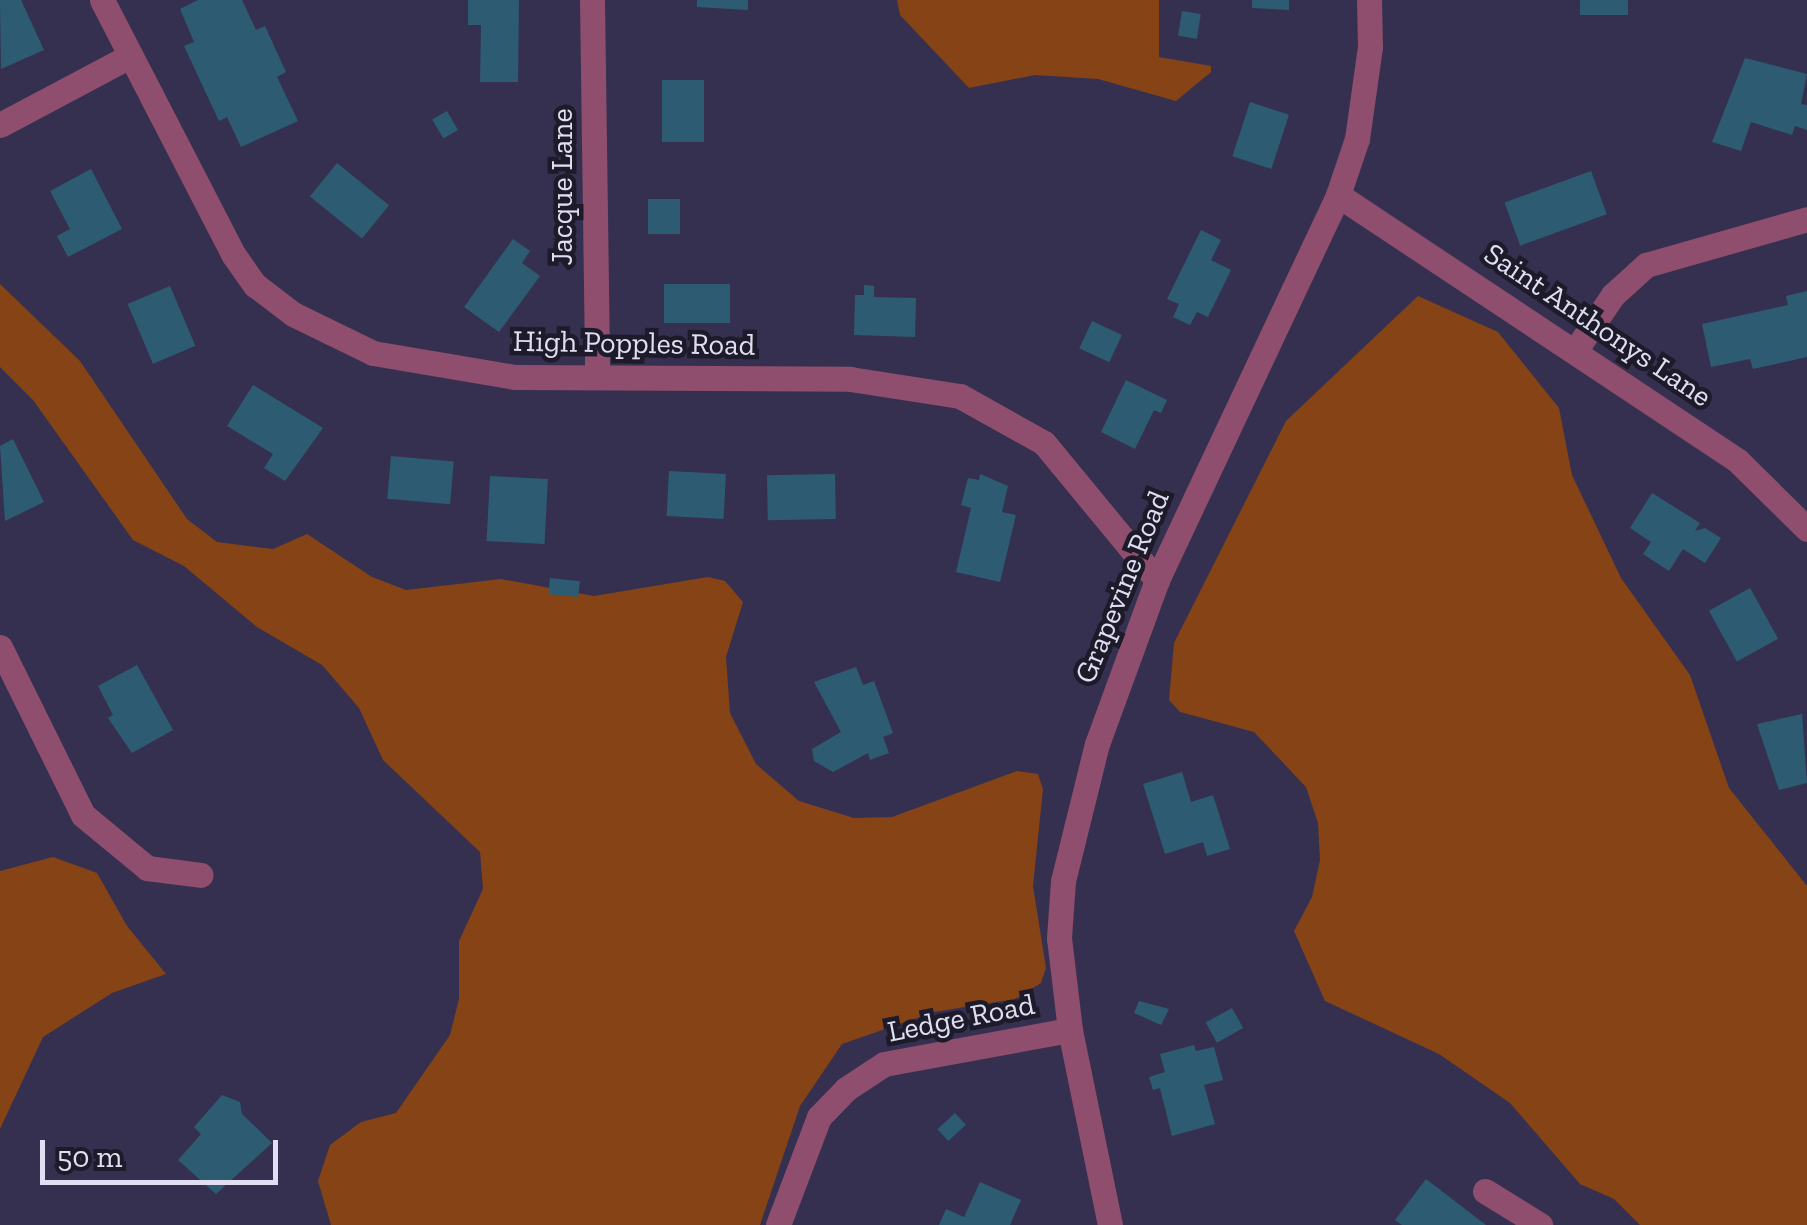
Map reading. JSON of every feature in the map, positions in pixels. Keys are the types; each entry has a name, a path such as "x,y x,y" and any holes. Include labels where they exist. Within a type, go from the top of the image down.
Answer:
{"street":[{"name":"High Popples Road","path":"102,0 233,254 256,285 293,314 411,363 515,377 597,373 850,378 960,396 1053,451 1157,580"},
{"name":"Jacque Lane","path":"592,0 597,373"},
{"name":"Grapevine Road","path":"1110,1225 1070,1030 1059,938 1064,881 1096,744 1157,580 1338,195 1363,107 1369,0"},
{"path":"0,125 130,56"},
{"name":"Saint Anthonys Lane","path":"1338,195 1576,348 1738,461 1807,529"},
{"path":"1576,348 1618,288 1646,265 1807,219"},
{"path":"0,647 83,815 146,868 201,875"},
{"name":"Ledge Road","path":"778,1225 818,1117 884,1064 1070,1030"},
{"path":"1485,1191 1540,1225"}],"shaded area":[{"path":"897,0 1159,0 1159,57 1211,66 1211,72 1176,101 1098,79 1035,75 969,88 900,15"},
{"path":"0,284 80,361 187,519 217,542 273,549 307,534 372,577 406,590 501,579 594,596 708,577 725,581 743,602 726,657 730,713 756,764 799,801 854,818 892,817 1017,771 1038,774 1043,789 1033,886 1046,968 1041,983 1015,999 934,1012 842,1044 800,1106 760,1225 331,1225 318,1181 330,1145 361,1122 396,1113 450,1035 459,999 459,941 483,889 480,852 383,760 359,708 322,665 257,627 184,566 133,540 33,400 0,367"},
{"path":"1418,296 1498,332 1559,408 1572,475 1621,578 1690,675 1729,788 1807,886 1807,1225 1640,1225 1614,1199 1580,1184 1510,1103 1439,1054 1325,1001 1294,931 1312,897 1320,860 1318,823 1306,787 1254,732 1180,712 1169,700 1174,643 1286,421"},
{"path":"53,857 97,873 127,926 166,974 112,993 43,1037 0,1129 0,871"}],"building":[{"path":"0,0 21,0 44,50 1,69"},
{"path":"198,0 242,0 256,30 265,26 286,72 277,77 298,121 241,147 227,117 219,121 184,46 194,42 180,9"},
{"path":"468,0 519,0 518,82 480,82 481,25 468,25"},
{"path":"697,0 748,0 748,10 697,7"},
{"path":"1252,0 1289,0 1289,10 1252,8"},
{"path":"1580,0 1628,0 1628,15 1580,15"},
{"path":"1182,11 1201,14 1197,39 1178,36"},
{"path":"1745,58 1807,74 1801,104 1807,105 1807,130 1795,126 1792,135 1751,122 1741,151 1712,142"},
{"path":"662,80 704,80 704,142 662,142"},
{"path":"1250,102 1289,115 1271,169 1232,156"},
{"path":"447,111 458,130 443,139 432,120"},
{"path":"337,163 389,205 362,239 310,196"},
{"path":"91,169 122,229 68,257 57,236 70,229 50,191"},
{"path":"1591,171 1607,214 1520,246 1505,202"},
{"path":"648,199 680,199 680,234 648,234"},
{"path":"1201,230 1221,240 1211,260 1231,270 1208,317 1197,312 1190,325 1173,317 1179,304 1167,299"},
{"path":"513,239 530,251 522,263 540,276 499,332 464,307"},
{"path":"664,284 730,284 730,323 664,323"},
{"path":"864,285 874,286 874,297 916,298 915,337 854,335 855,295 864,295"},
{"path":"170,286 195,346 153,364 128,304"},
{"path":"1807,291 1807,357 1753,369 1750,359 1711,367 1702,324 1788,305 1786,296"},
{"path":"1092,321 1122,335 1109,362 1079,348"},
{"path":"1126,380 1167,400 1161,413 1154,410 1135,449 1101,432"},
{"path":"253,385 323,428 285,481 264,468 273,454 227,426"},
{"path":"13,439 44,502 5,521 0,446"},
{"path":"391,456 454,461 450,504 387,499"},
{"path":"669,471 726,474 724,519 667,516"},
{"path":"835,474 836,519 768,520 767,475"},
{"path":"980,474 1008,486 1002,512 1016,515 1000,582 956,572 971,508 961,505 968,478 979,480"},
{"path":"490,476 548,479 545,544 487,541"},
{"path":"1652,493 1700,523 1695,531 1705,528 1721,538 1705,563 1683,549 1669,571 1643,554 1651,542 1630,528"},
{"path":"550,578 580,581 578,597 548,594"},
{"path":"1750,588 1778,639 1737,662 1709,611"},
{"path":"137,665 173,730 132,753 108,718 113,715 98,686"},
{"path":"856,667 863,685 874,681 893,733 883,737 889,753 870,760 868,753 833,772 814,761 812,749 841,732 814,682"},
{"path":"1802,714 1807,783 1779,790 1757,724"},
{"path":"1182,772 1191,802 1213,795 1230,849 1207,856 1203,842 1165,854 1143,784"},
{"path":"1139,1001 1169,1009 1161,1025 1134,1013"},
{"path":"1232,1008 1243,1028 1217,1043 1206,1023"},
{"path":"1194,1045 1196,1051 1214,1047 1223,1080 1204,1085 1215,1124 1172,1136 1160,1088 1153,1090 1149,1077 1165,1072 1160,1054"},
{"path":"222,1095 240,1102 242,1114 272,1143 216,1194 178,1160 201,1134 194,1127"},
{"path":"955,1113 966,1125 948,1141 937,1129"},
{"path":"1426,1179 1486,1225 1402,1225 1395,1220"},
{"path":"980,1182 1021,1200 1010,1225 939,1225 946,1209 964,1217"}]}
